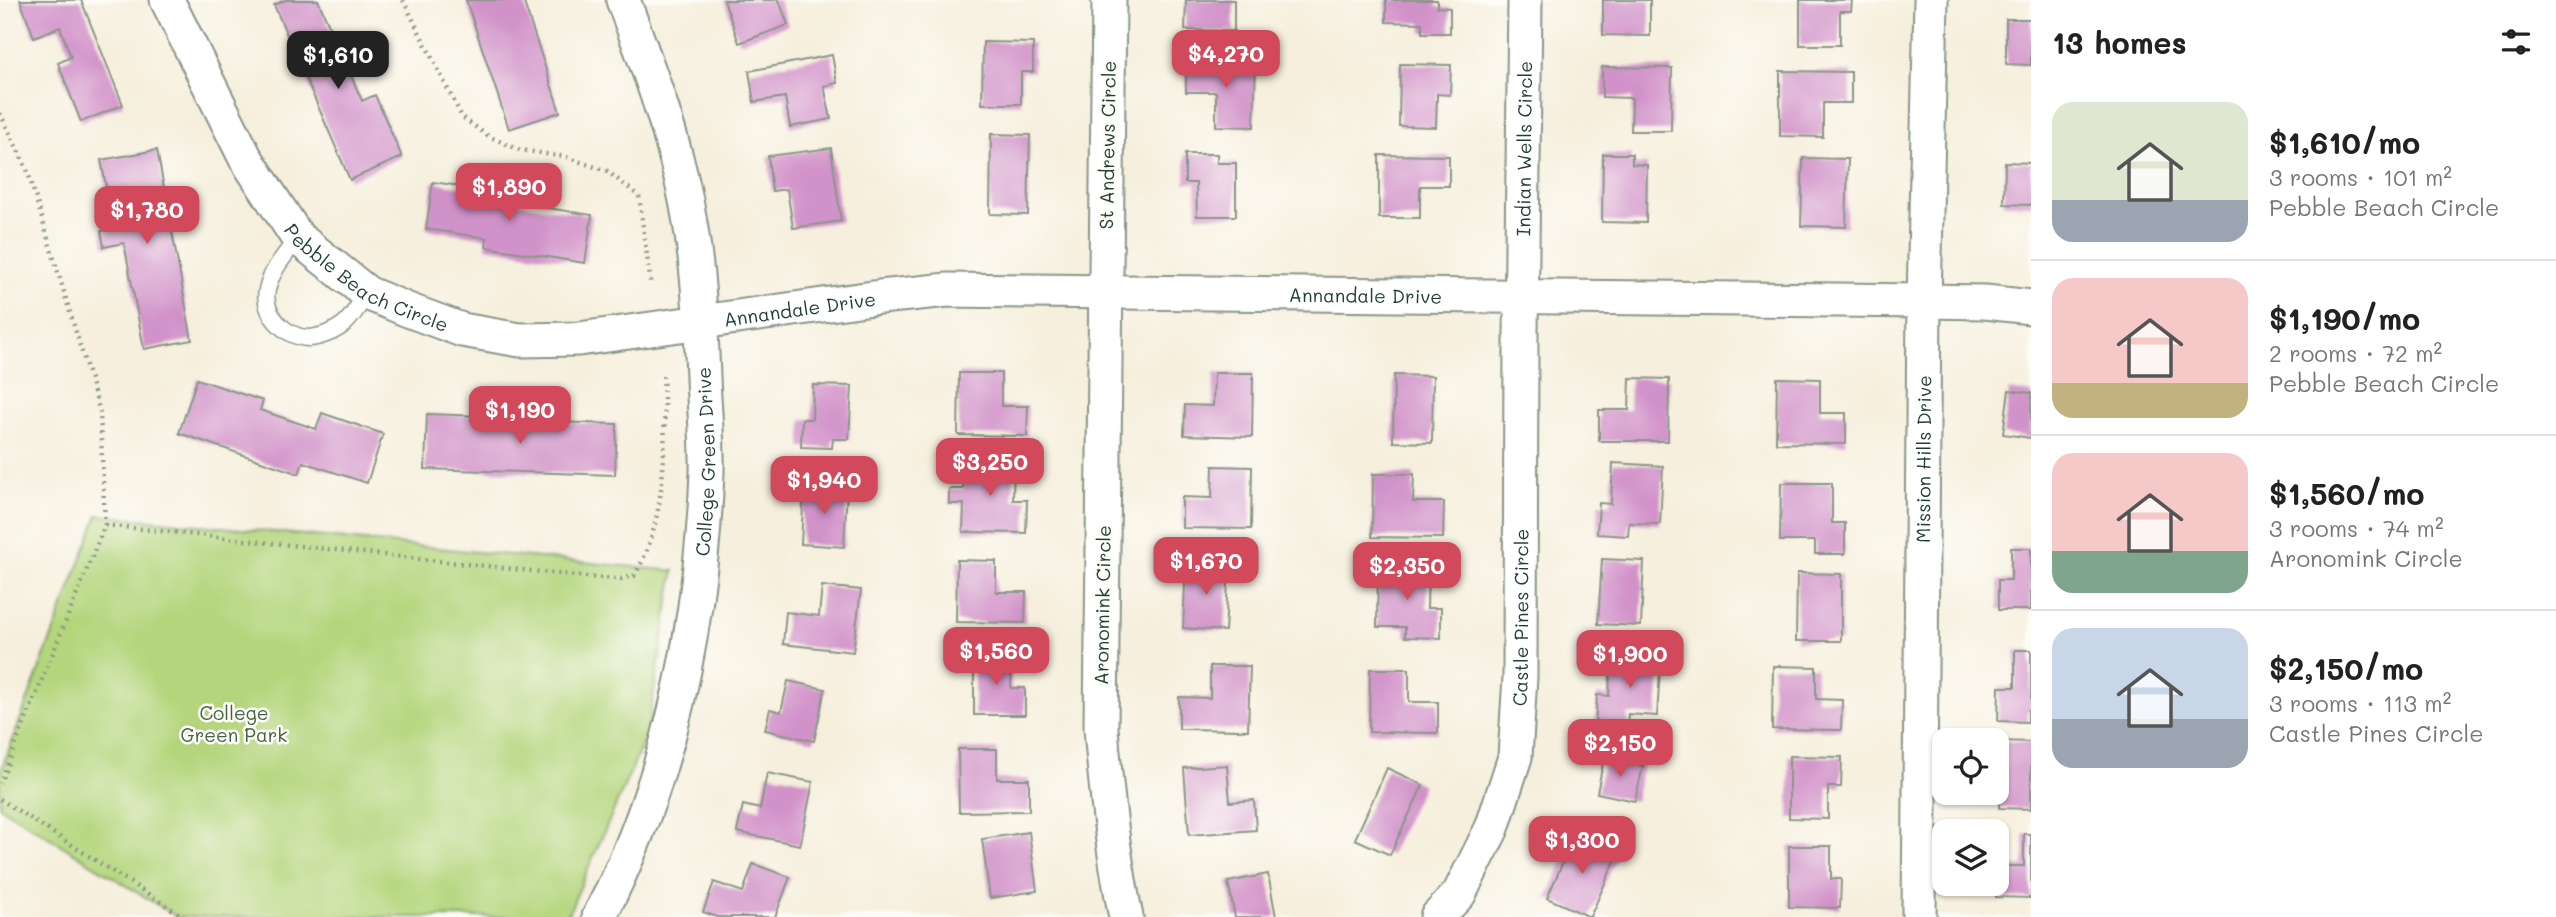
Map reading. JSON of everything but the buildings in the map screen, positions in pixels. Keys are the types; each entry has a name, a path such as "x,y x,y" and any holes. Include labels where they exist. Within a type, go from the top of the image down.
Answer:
{"street":[{"name":"Pebble Beach Circle","path":"167,0 244,157 298,238 367,293 462,330 520,340 579,339 701,322"},
{"name":"College Green Drive","path":"599,917 622,873 650,801 686,667 699,570 707,470 701,322 691,229 676,155 658,93 624,0"},
{"name":"St Andrews Circle","path":"1105,291 1109,0"},
{"name":"Indian Wells Circle","path":"1521,297 1525,0"},
{"name":"Mission Hills Drive","path":"1919,917 1924,301 1931,0"},
{"name":"Annandale Drive","path":"701,322 947,290 1924,301 1985,302 2031,307"},
{"name":"Aronomink Circle","path":"1105,291 1101,728 1107,805 1126,917"},
{"name":"Castle Pines Circle","path":"1437,917 1459,894 1492,828 1515,757 1520,677 1521,297"}],"lane":[{"path":"298,238 273,272 266,292 269,309 279,327 307,338 332,331 345,324 367,293"}],"path":[{"path":"403,0 462,117 488,136 520,150 566,157 607,171 639,196 651,285"},
{"path":"0,113 27,169 100,412 105,525 0,783"},
{"path":"105,525 554,571 587,577 621,579 634,576 644,560 654,530 661,484 663,372"},
{"path":"0,799 184,917"}],"green space":[{"name":"College Green Park","path":"98,515 674,571 647,734 567,917 177,917 0,807 0,773"}]}
